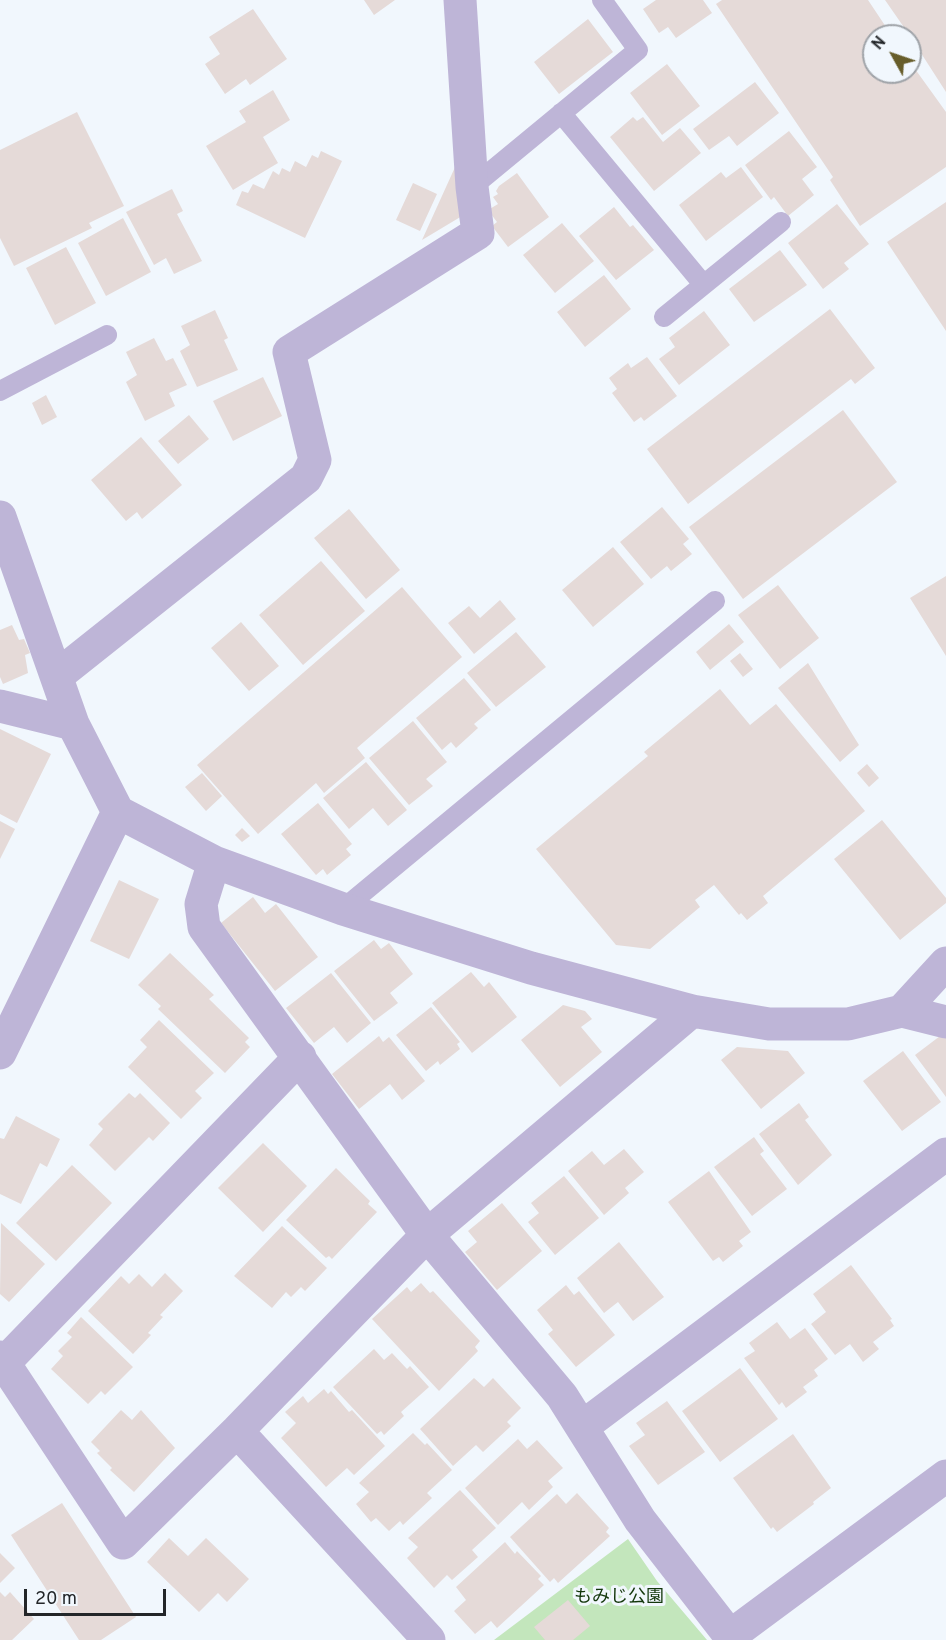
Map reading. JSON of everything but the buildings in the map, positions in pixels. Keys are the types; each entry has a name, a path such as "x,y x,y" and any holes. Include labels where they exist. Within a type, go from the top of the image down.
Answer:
{"street":[{"path":"57,676 306,477 315,460 289,352 478,233 472,187 460,0"},
{"path":"0,517 73,724 118,812 214,862 343,909 531,968 692,1011 769,1024 848,1024 902,1011 946,1022"},
{"path":"0,706 73,724"},
{"path":"0,1053 118,812"},
{"path":"214,862 201,904 204,927 427,1235 562,1396 640,1520 732,1638 946,1476"},
{"path":"902,1011 946,963"},
{"path":"300,1057 2,1360 123,1543 237,1431 427,1235 692,1011"},
{"path":"582,1427 946,1154"},
{"path":"237,1431 429,1640"}],"lane":[{"path":"472,187 638,50 602,0"},
{"path":"561,113 703,284"},
{"path":"664,317 781,222"},
{"path":"0,391 107,335"},
{"path":"343,909 714,600"}],"green space":[{"name":"もみじ公園","path":"628,1539 657,1581 707,1640 494,1640"}]}
